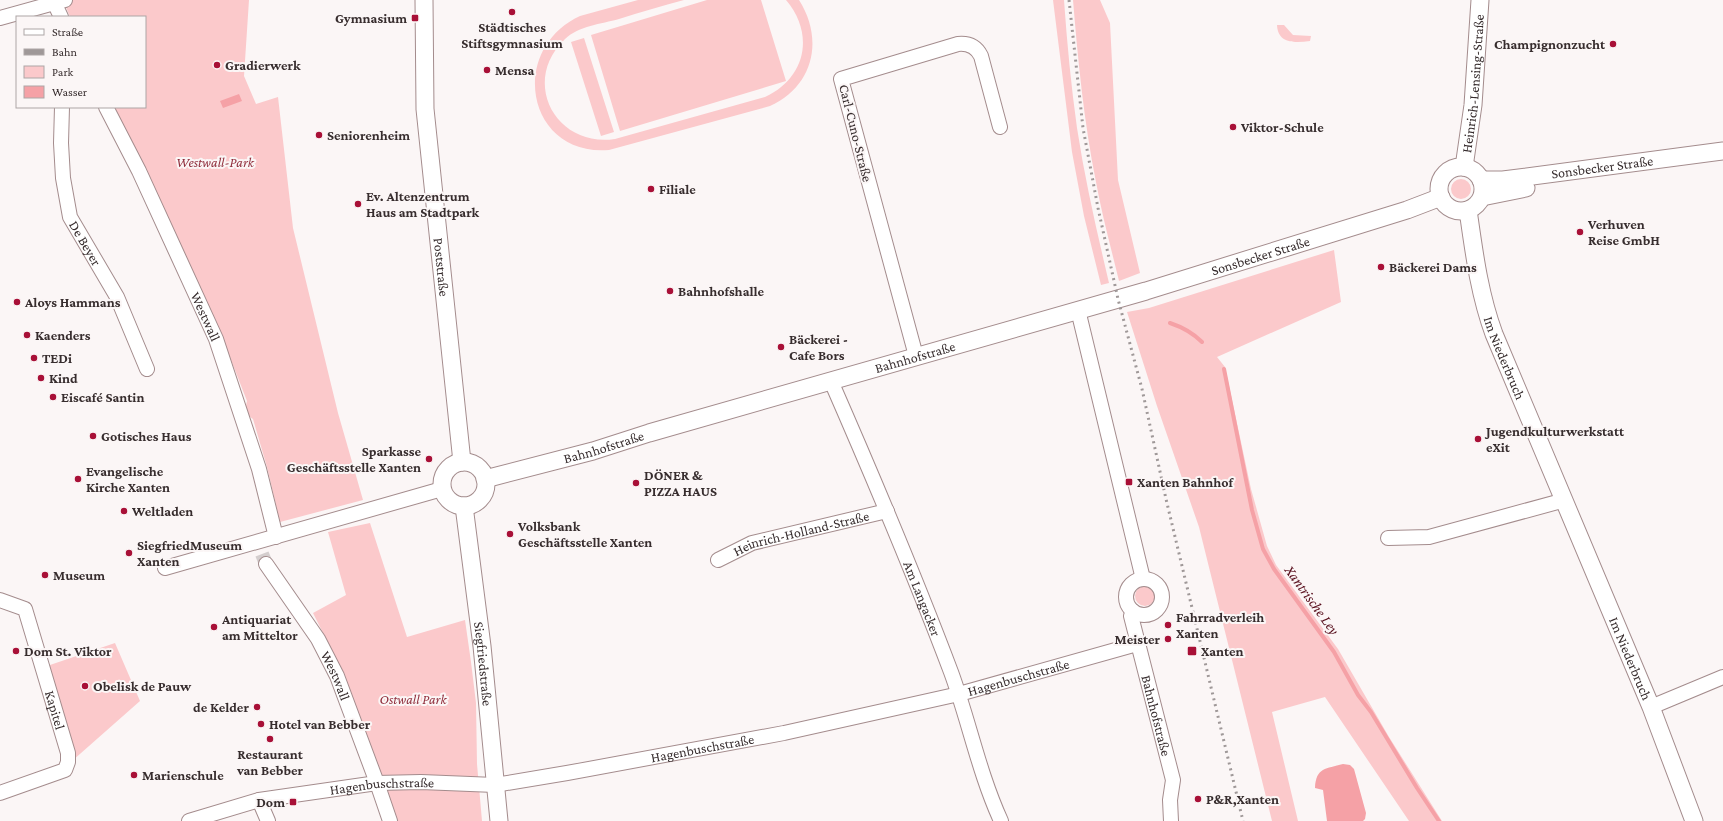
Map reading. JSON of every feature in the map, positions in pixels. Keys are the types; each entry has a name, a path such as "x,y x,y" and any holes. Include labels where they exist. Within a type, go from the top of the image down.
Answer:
{"street":[{"name":"Poststraße","path":"424,0 425,109 462,462"},
{"name":"Heinrich-Lensing-Straße","path":"1464,167 1473,105 1480,0"},
{"path":"0,18 58,1 61,16"},
{"name":"Carl-Cuno-Straße","path":"916,356 841,79 958,44 968,44 975,48 980,56 1000,127"},
{"name":"De Beyer","path":"62,108 61,127 63,178 70,217 117,298 147,370"},
{"name":"Westwall","path":"107,108 139,171 216,339 259,469 276,538"},
{"name":"Sonsbecker Straße","path":"1481,180 1503,180 1723,150"},
{"name":"Sonsbecker Straße","path":"1482,197 1544,186 1723,162"},
{"path":"1464,167 1474,171 1481,180 1483,187 1482,197 1476,205 1468,210 1460,211 1450,207 1441,197 1440,185 1443,177 1450,170 1464,167"},
{"name":"Sonsbecker Straße","path":"1078,310 1146,291 1407,210 1441,197"},
{"name":"Im Niederbruch","path":"1468,210 1475,267 1488,316 1651,707 1694,821"},
{"path":"1078,310 1143,579 1156,582 1160,588 1162,600 1156,611 1145,615 1133,611"},
{"name":"Bahnhofstraße","path":"485,479 603,448 649,433 1078,310"},
{"name":"Am Langacker","path":"831,381 921,591 959,694 991,799 1001,821"},
{"path":"462,462 477,466 485,479 485,492 481,498 471,505 464,506 455,504 446,498 442,489 442,480 446,471 453,465 462,462"},
{"path":"165,568 262,554 276,538 442,489"},
{"path":"1388,538 1429,537 1565,500"},
{"name":"Siegfriedstraße","path":"464,506 482,646 499,821"},
{"name":"Heinrich-Holland-Straße","path":"718,560 752,543 887,511"},
{"name":"Westwall","path":"262,554 318,639 337,676 390,821"},
{"name":"Bahnhofstraße","path":"1143,579 1136,580 1130,585 1126,598 1128,606 1133,611 1131,616 1137,644 1173,780 1170,800 1171,821"},
{"name":"Kapitel","path":"0,600 25,609 68,753 68,762 65,770 0,793"},
{"name":"Hagenbuschstraße","path":"189,821 259,800 377,782 495,785 784,733 959,694 1137,644"},
{"name":"Im Niederbruch","path":"1651,707 1723,677"},
{"path":"259,800 268,821"}],"green space":[{"name":"Westwall-Park","path":"63,0 249,0 244,76 256,104 278,97 293,228 338,413 363,500 280,522 267,467 253,419 247,411 247,401 217,324 111,108 146,108 146,16 70,16"},
{"path":"638,0 684,0 583,28 565,39 552,56 546,74 545,92 551,108 561,123 576,133 594,139 615,139 765,97 779,89 790,79 802,54 803,41 801,27 795,13 786,0 799,0 807,15 811,30 812,45 810,60 805,74 797,86 785,97 770,106 609,150 581,148 560,137 545,120 536,98 535,75 542,52 557,32 580,16"},
{"path":"707,0 761,0 786,81 620,131 591,35"},
{"path":"1053,0 1064,0 1069,64 1080,147 1087,186 1109,283 1101,285 1084,216 1072,152"},
{"path":"1073,0 1100,0 1110,23 1118,180 1140,273 1119,281 1101,207 1088,137 1079,69"},
{"path":"1277,25 1284,25 1293,35 1311,36 1310,41 1288,41 1280,36"},
{"path":"584,38 614,132 601,136 571,42"},
{"path":"1461,179 1468,182 1471,189 1468,196 1461,199 1454,196 1451,189 1454,182"},
{"path":"1334,250 1341,302 1217,357 1225,367 1251,489 1267,546 1276,565 1338,649 1389,737 1442,821 1409,821 1325,697 1272,712 1298,821 1272,821 1199,527 1157,406 1127,312 1149,308"},
{"name":"Ostwall Park","path":"370,523 407,637 465,620 476,703 477,764 482,821 390,821 337,676 325,637 313,613 346,595 328,532"},
{"path":"1141,586 1149,586 1155,592 1155,600 1149,606 1141,606 1135,600 1135,592"},
{"path":"115,643 140,701 72,761 44,667"}],"water":[{"path":"239,94 242,101 223,108 220,101"},
{"path":"1343,764 1350,765 1354,769 1366,813 1363,821 1327,821 1323,790 1315,788 1317,776 1320,772 1327,768"}],"waterway":[{"name":"Xantrische Ley","path":"1170,323 1179,326 1202,342"},
{"name":"Xantrische Ley","path":"1224,369 1252,510 1263,549 1274,569 1334,652 1358,695 1371,712 1439,821"}],"tunnel":[{"path":"262,554 266,564"}],"railway":[{"path":"1069,0 1083,128 1098,208 1118,299 1142,389 1166,499 1243,821"}],"place":[{"name":"Städtisches Stiftsgymnasium","path":"512,12"},
{"name":"Gymnasium","path":"415,18"},
{"name":"Champignonzucht","path":"1613,44"},
{"name":"Gradierwerk","path":"217,65"},
{"name":"Mensa","path":"487,70"},
{"name":"Viktor-Schule","path":"1233,127"},
{"name":"Seniorenheim","path":"319,135"},
{"name":"Filiale","path":"651,189"},
{"name":"Ev. Altenzentrum Haus am Stadtpark","path":"358,204"},
{"name":"Verhuven Reise GmbH","path":"1580,232"},
{"name":"Bäckerei Dams","path":"1381,267"},
{"name":"Bahnhofshalle","path":"670,291"},
{"name":"Aloys Hammans","path":"17,302"},
{"name":"Kaenders","path":"27,335"},
{"name":"Bäckerei - Cafe Bors","path":"781,347"},
{"name":"TEDi","path":"34,358"},
{"name":"Kind","path":"41,378"},
{"name":"Eiscafé Santin","path":"53,397"},
{"name":"Gotisches Haus","path":"93,436"},
{"name":"Jugendkulturwerkstatt eXit","path":"1478,439"},
{"name":"Sparkasse Geschäftsstelle Xanten","path":"429,459"},
{"name":"Evangelische Kirche Xanten","path":"78,479"},
{"name":"Xanten Bahnhof","path":"1129,482"},
{"name":"DÖNER & PIZZA HAUS","path":"636,483"},
{"name":"Weltladen","path":"124,511"},
{"name":"Volksbank Geschäftsstelle Xanten","path":"510,534"},
{"name":"SiegfriedMuseum Xanten","path":"129,553"},
{"name":"Museum","path":"45,575"},
{"name":"Fahrradverleih Xanten","path":"1168,625"},
{"name":"Antiquariat am Mitteltor","path":"214,627"},
{"name":"Meister","path":"1168,639"},
{"name":"Dom St. Viktor","path":"16,651"},
{"name":"Xanten","path":"1192,651"},
{"name":"Obelisk de Pauw","path":"85,686"},
{"name":"de Kelder","path":"257,707"},
{"name":"Hotel van Bebber","path":"261,724"},
{"name":"Restaurant van Bebber","path":"270,739"},
{"name":"Marienschule","path":"134,775"},
{"name":"P&R,Xanten","path":"1198,799"},
{"name":"Dom","path":"293,802"}]}
